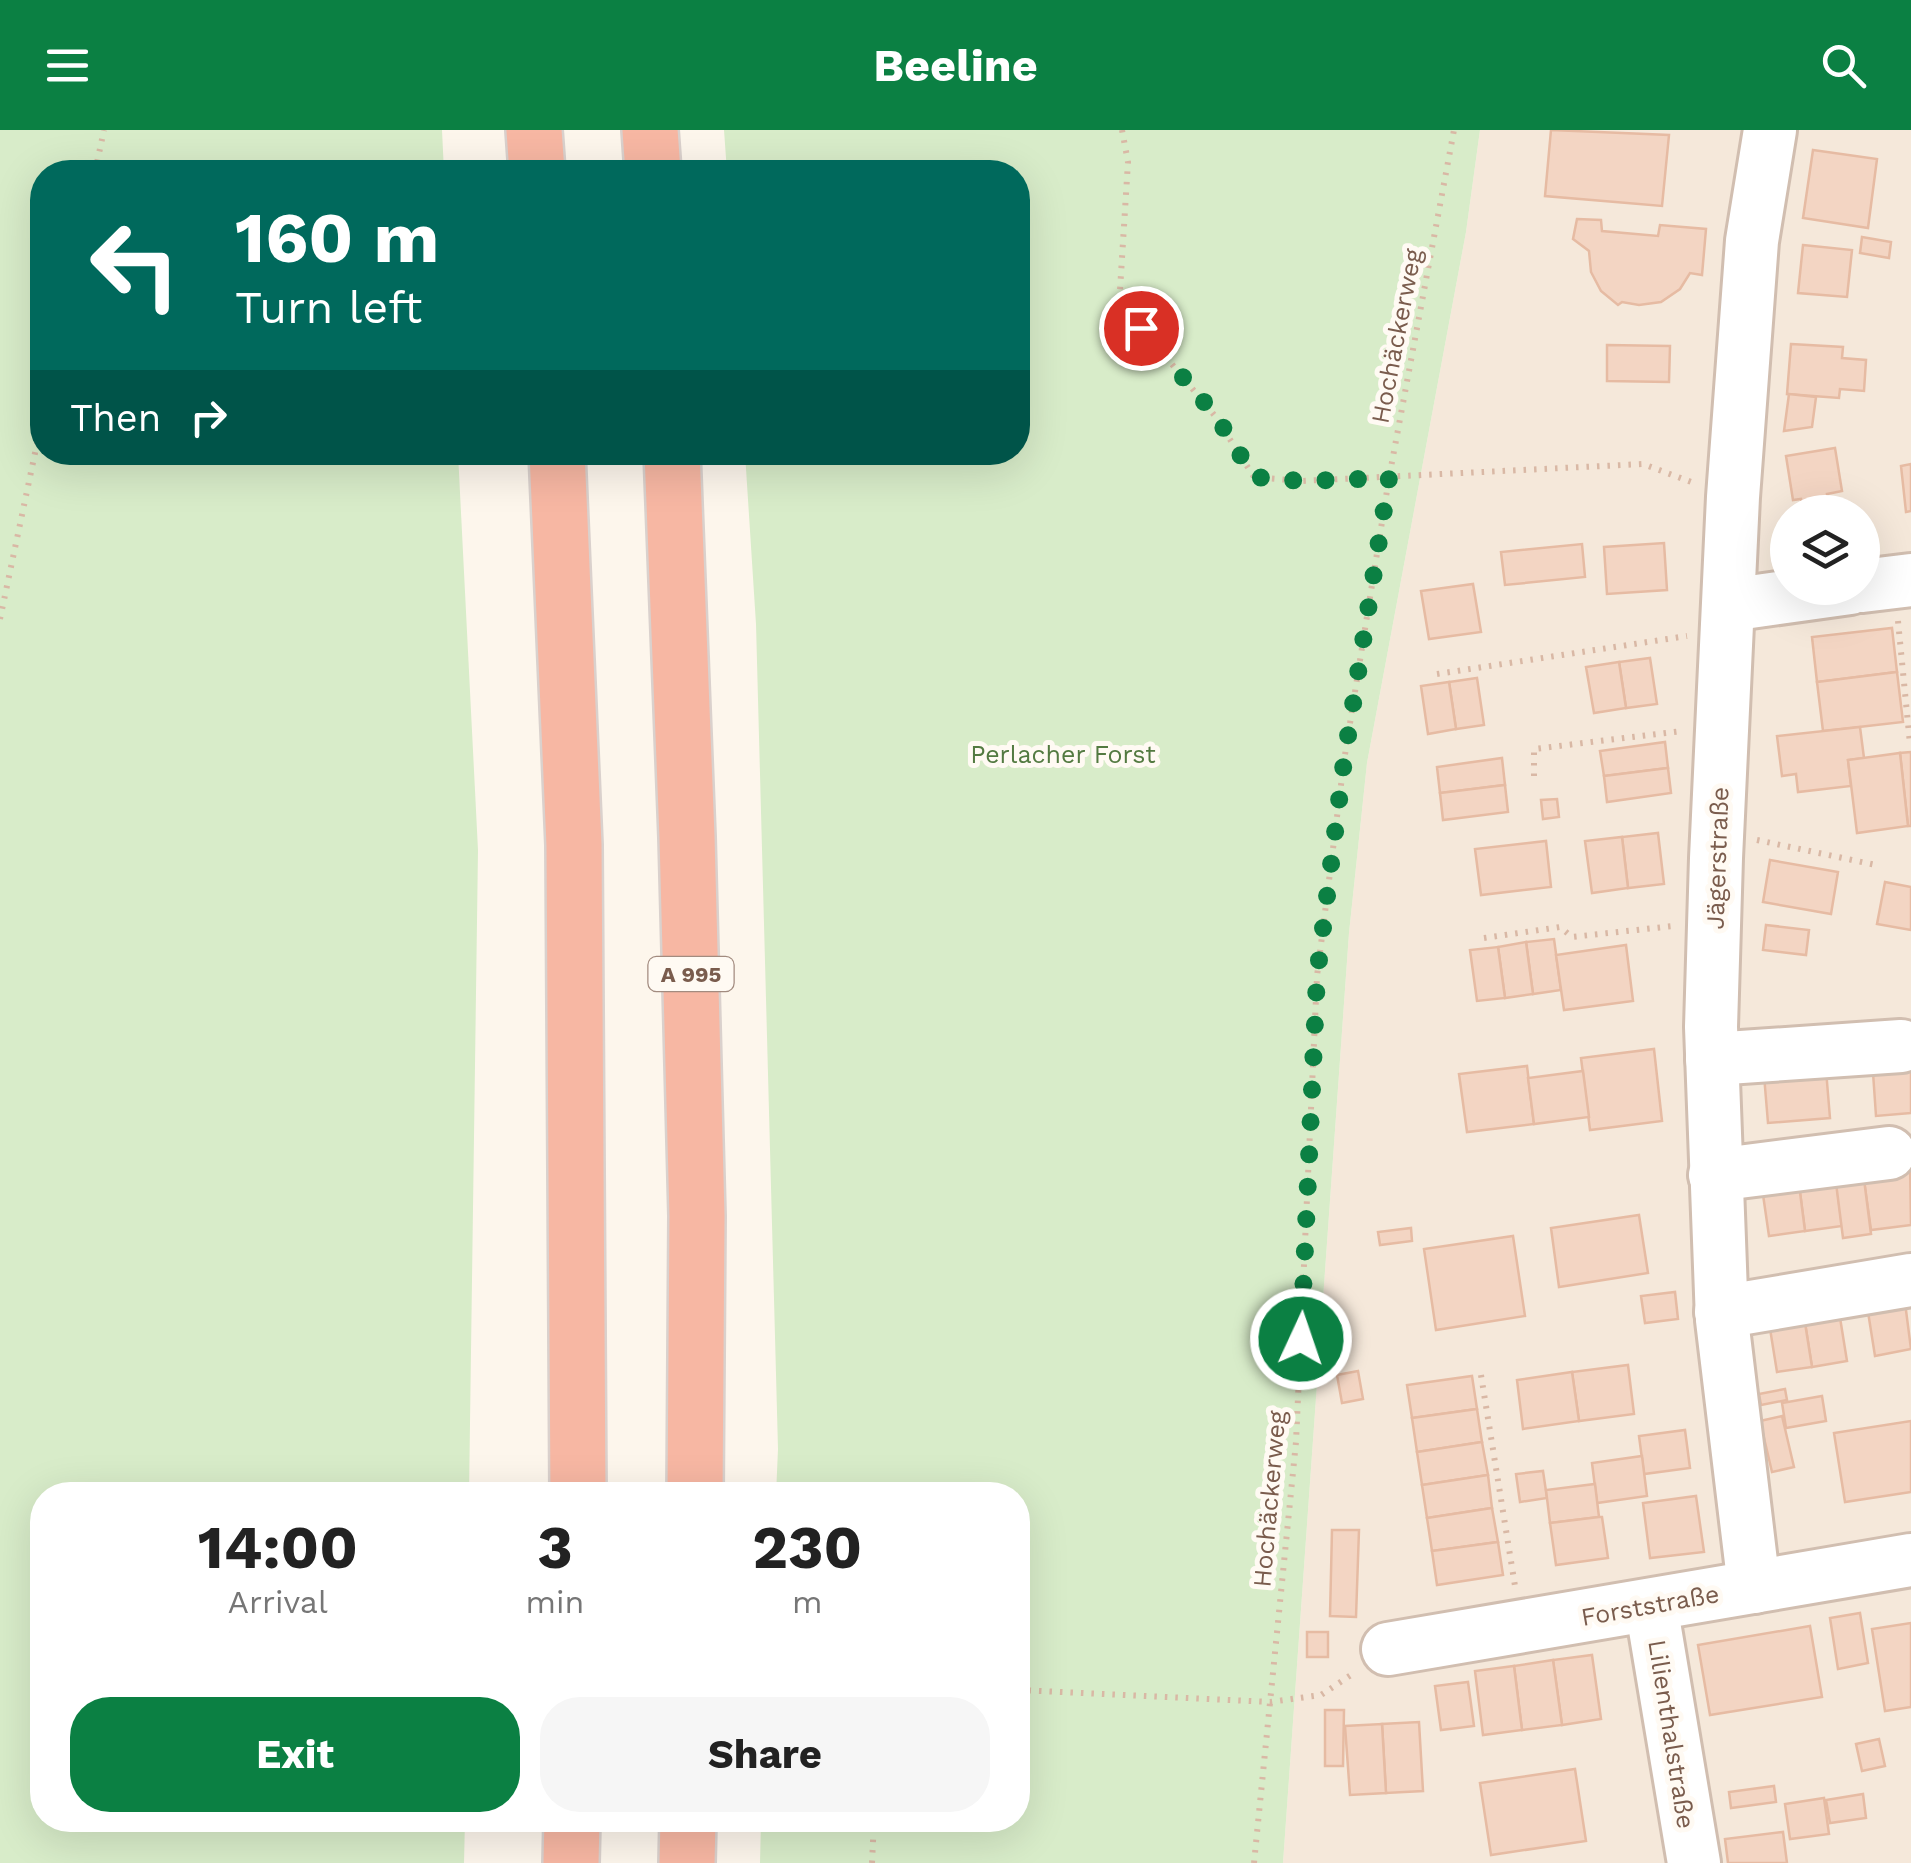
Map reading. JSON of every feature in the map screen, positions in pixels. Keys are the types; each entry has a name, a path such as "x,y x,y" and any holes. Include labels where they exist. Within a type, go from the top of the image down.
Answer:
{"highway":[{"path":"534,130 537,160"},
{"path":"650,130 653,160"},
{"path":"557,465 574,845 578,1482"},
{"name":"A 995","path":"673,465 695,1156 694,1482"},
{"path":"570,1863 571,1832"},
{"path":"687,1863 688,1832"}],"street":[{"name":"Jägerstraße","path":"1754,1587 1721,1312 1712,1059 1717,832 1733,497 1752,242 1770,130"},
{"path":"1729,618 1785,605"},
{"path":"1712,1059 1901,1046"},
{"path":"1716,1175 1889,1153"},
{"path":"1721,1312 1911,1280"},
{"name":"Forststraße","path":"1388,1649 1911,1560"},
{"name":"Lilienthalstraße","path":"1651,1604 1694,1863"}],"path":[{"path":"98,160 104,130"},
{"path":"1122,130 1128,162 1120,290 1141,328 1216,416 1254,477 1301,481 1643,464 1733,497"},
{"name":"Hochäckerweg","path":"1254,1863 1296,1442 1317,976 1344,761 1389,478 1454,130"},
{"path":"0,620 33,465"},
{"path":"1880,588 1910,744"},
{"path":"1436,674 1729,618"},
{"path":"1534,776 1534,749 1723,726"},
{"path":"1717,832 1876,865"},
{"path":"1484,938 1560,927 1572,936 1714,921"},
{"path":"1481,1376 1522,1627"},
{"path":"1030,1691 1270,1702 1321,1695 1388,1649"},
{"path":"872,1863 873,1832"}],"shaded area":[{"path":"1480,130 1911,130 1911,1863 1283,1863 1349,933 1367,763 1466,232"}],"green space":[{"path":"0,130 442,130 443,160 30,160 30,465 459,465 478,850 469,1482 30,1482 30,1832 465,1832 464,1863 0,1863"},
{"name":"Perlacher Forst","path":"724,130 1480,130 1466,232 1367,763 1349,933 1283,1863 760,1863 761,1832 1030,1832 1030,1482 777,1482 756,624 746,465 1030,465 1030,160 726,160"}],"building":[{"path":"1551,130 1669,135 1662,206 1545,196"},
{"path":"1813,150 1877,159 1868,228 1803,218"},
{"path":"1577,219 1601,220 1602,231 1658,236 1660,225 1706,229 1702,275 1690,273 1680,289 1661,302 1618,305 1601,291 1591,272 1589,251 1573,239"},
{"path":"1862,237 1891,242 1889,258 1860,253"},
{"path":"1803,245 1852,250 1847,297 1798,293"},
{"path":"1791,344 1843,347 1842,358 1866,360 1864,391 1840,389 1839,398 1787,394"},
{"path":"1607,345 1670,346 1669,382 1607,381"},
{"path":"1789,394 1816,397 1812,427 1784,431"},
{"path":"1835,448 1842,491 1792,495 1786,456"},
{"path":"1911,464 1911,511 1906,512 1901,466"},
{"path":"1664,543 1667,590 1607,594 1604,547"},
{"path":"1582,544 1585,577 1505,585 1501,552"},
{"path":"1473,584 1481,632 1429,639 1421,591"},
{"path":"1892,628 1897,672 1817,682 1812,637"},
{"path":"1650,658 1657,704 1626,708 1619,662"},
{"path":"1619,662 1626,708 1594,713 1586,667"},
{"path":"1897,672 1903,722 1823,731 1817,682"},
{"path":"1477,678 1484,725 1456,729 1449,682"},
{"path":"1449,682 1456,729 1428,734 1421,686"},
{"path":"1860,727 1864,758 1848,760 1851,786 1798,792 1796,774 1782,776 1777,736"},
{"path":"1665,742 1668,768 1604,776 1600,751"},
{"path":"1911,752 1911,826 1908,826 1900,753"},
{"path":"1900,753 1908,826 1857,833 1848,760"},
{"path":"1502,758 1505,785 1440,793 1437,767"},
{"path":"1668,768 1671,793 1607,802 1604,776"},
{"path":"1505,785 1508,812 1443,820 1440,793"},
{"path":"1557,799 1559,817 1543,819 1541,800"},
{"path":"1658,833 1664,884 1628,888 1622,837"},
{"path":"1622,837 1628,888 1592,893 1585,841"},
{"path":"1546,841 1551,887 1481,895 1475,849"},
{"path":"1770,860 1838,872 1831,914 1763,902"},
{"path":"1885,882 1911,887 1911,930 1877,924"},
{"path":"1766,925 1809,930 1806,955 1763,950"},
{"path":"1554,939 1561,990 1533,994 1526,942"},
{"path":"1526,942 1533,994 1505,998 1498,947"},
{"path":"1626,945 1633,1001 1564,1010 1556,955"},
{"path":"1498,947 1505,998 1477,1001 1470,950"},
{"path":"1654,1049 1662,1121 1590,1130 1581,1058"},
{"path":"1911,1055 1911,1113 1876,1116 1872,1058"},
{"path":"1825,1058 1830,1118 1768,1123 1763,1063"},
{"path":"1527,1066 1534,1124 1467,1132 1459,1074"},
{"path":"1583,1071 1589,1117 1534,1124 1528,1078"},
{"path":"1910,1161 1911,1225 1871,1230 1862,1167"},
{"path":"1834,1164 1842,1226 1805,1231 1797,1169"},
{"path":"1797,1169 1805,1231 1769,1236 1760,1174"},
{"path":"1864,1179 1871,1234 1843,1238 1836,1183"},
{"path":"1639,1215 1648,1273 1559,1287 1551,1228"},
{"path":"1411,1228 1412,1241 1380,1245 1378,1232"},
{"path":"1513,1236 1525,1316 1436,1330 1424,1249"},
{"path":"1903,1287 1911,1349 1875,1356 1865,1293"},
{"path":"1675,1292 1678,1319 1645,1323 1641,1296"},
{"path":"1837,1299 1847,1361 1812,1367 1802,1304"},
{"path":"1802,1304 1812,1367 1777,1372 1767,1310"},
{"path":"1628,1365 1634,1414 1579,1421 1572,1372"},
{"path":"1358,1371 1363,1399 1342,1403 1337,1375"},
{"path":"1572,1372 1579,1421 1523,1429 1517,1380"},
{"path":"1472,1376 1477,1409 1412,1418 1407,1385"},
{"path":"1785,1389 1787,1400 1761,1405 1759,1394"},
{"path":"1822,1396 1826,1421 1786,1428 1782,1403"},
{"path":"1477,1409 1482,1442 1417,1452 1412,1418"},
{"path":"1782,1416 1794,1467 1772,1472 1760,1421"},
{"path":"1911,1421 1911,1492 1845,1502 1834,1433"},
{"path":"1685,1430 1690,1468 1644,1474 1639,1436"},
{"path":"1482,1442 1488,1475 1422,1485 1417,1452"},
{"path":"1642,1456 1647,1496 1597,1503 1592,1463"},
{"path":"1543,1471 1547,1498 1520,1502 1516,1474"},
{"path":"1488,1475 1492,1508 1427,1518 1422,1485"},
{"path":"1595,1484 1599,1517 1550,1523 1546,1490"},
{"path":"1696,1496 1704,1552 1650,1558 1643,1503"},
{"path":"1492,1508 1498,1542 1432,1551 1427,1518"},
{"path":"1602,1517 1608,1558 1556,1565 1550,1523"},
{"path":"1332,1530 1359,1530 1356,1617 1330,1616"},
{"path":"1498,1542 1503,1575 1437,1585 1432,1551"},
{"path":"1860,1613 1868,1663 1838,1669 1830,1618"},
{"path":"1911,1623 1911,1707 1885,1711 1872,1629"},
{"path":"1810,1626 1822,1697 1710,1715 1698,1645"},
{"path":"1307,1632 1328,1632 1328,1657 1307,1657"},
{"path":"1592,1655 1601,1719 1562,1725 1553,1660"},
{"path":"1553,1660 1562,1725 1522,1730 1514,1666"},
{"path":"1514,1666 1522,1730 1483,1735 1475,1671"},
{"path":"1468,1682 1474,1726 1441,1730 1435,1686"},
{"path":"1325,1710 1344,1710 1343,1766 1325,1766"},
{"path":"1419,1722 1423,1791 1386,1793 1382,1724"},
{"path":"1382,1724 1386,1793 1350,1795 1345,1726"},
{"path":"1879,1739 1885,1766 1862,1771 1856,1744"},
{"path":"1575,1769 1586,1841 1491,1855 1480,1783"},
{"path":"1774,1786 1776,1802 1731,1808 1729,1792"},
{"path":"1863,1794 1866,1818 1830,1823 1826,1800"},
{"path":"1824,1798 1829,1834 1790,1839 1785,1804"},
{"path":"1783,1832 1787,1863 1728,1863 1725,1839"}],"route":[{"path":"1141,328 1216,416 1254,477 1301,481 1389,478 1344,761 1317,976 1301,1339"}]}
